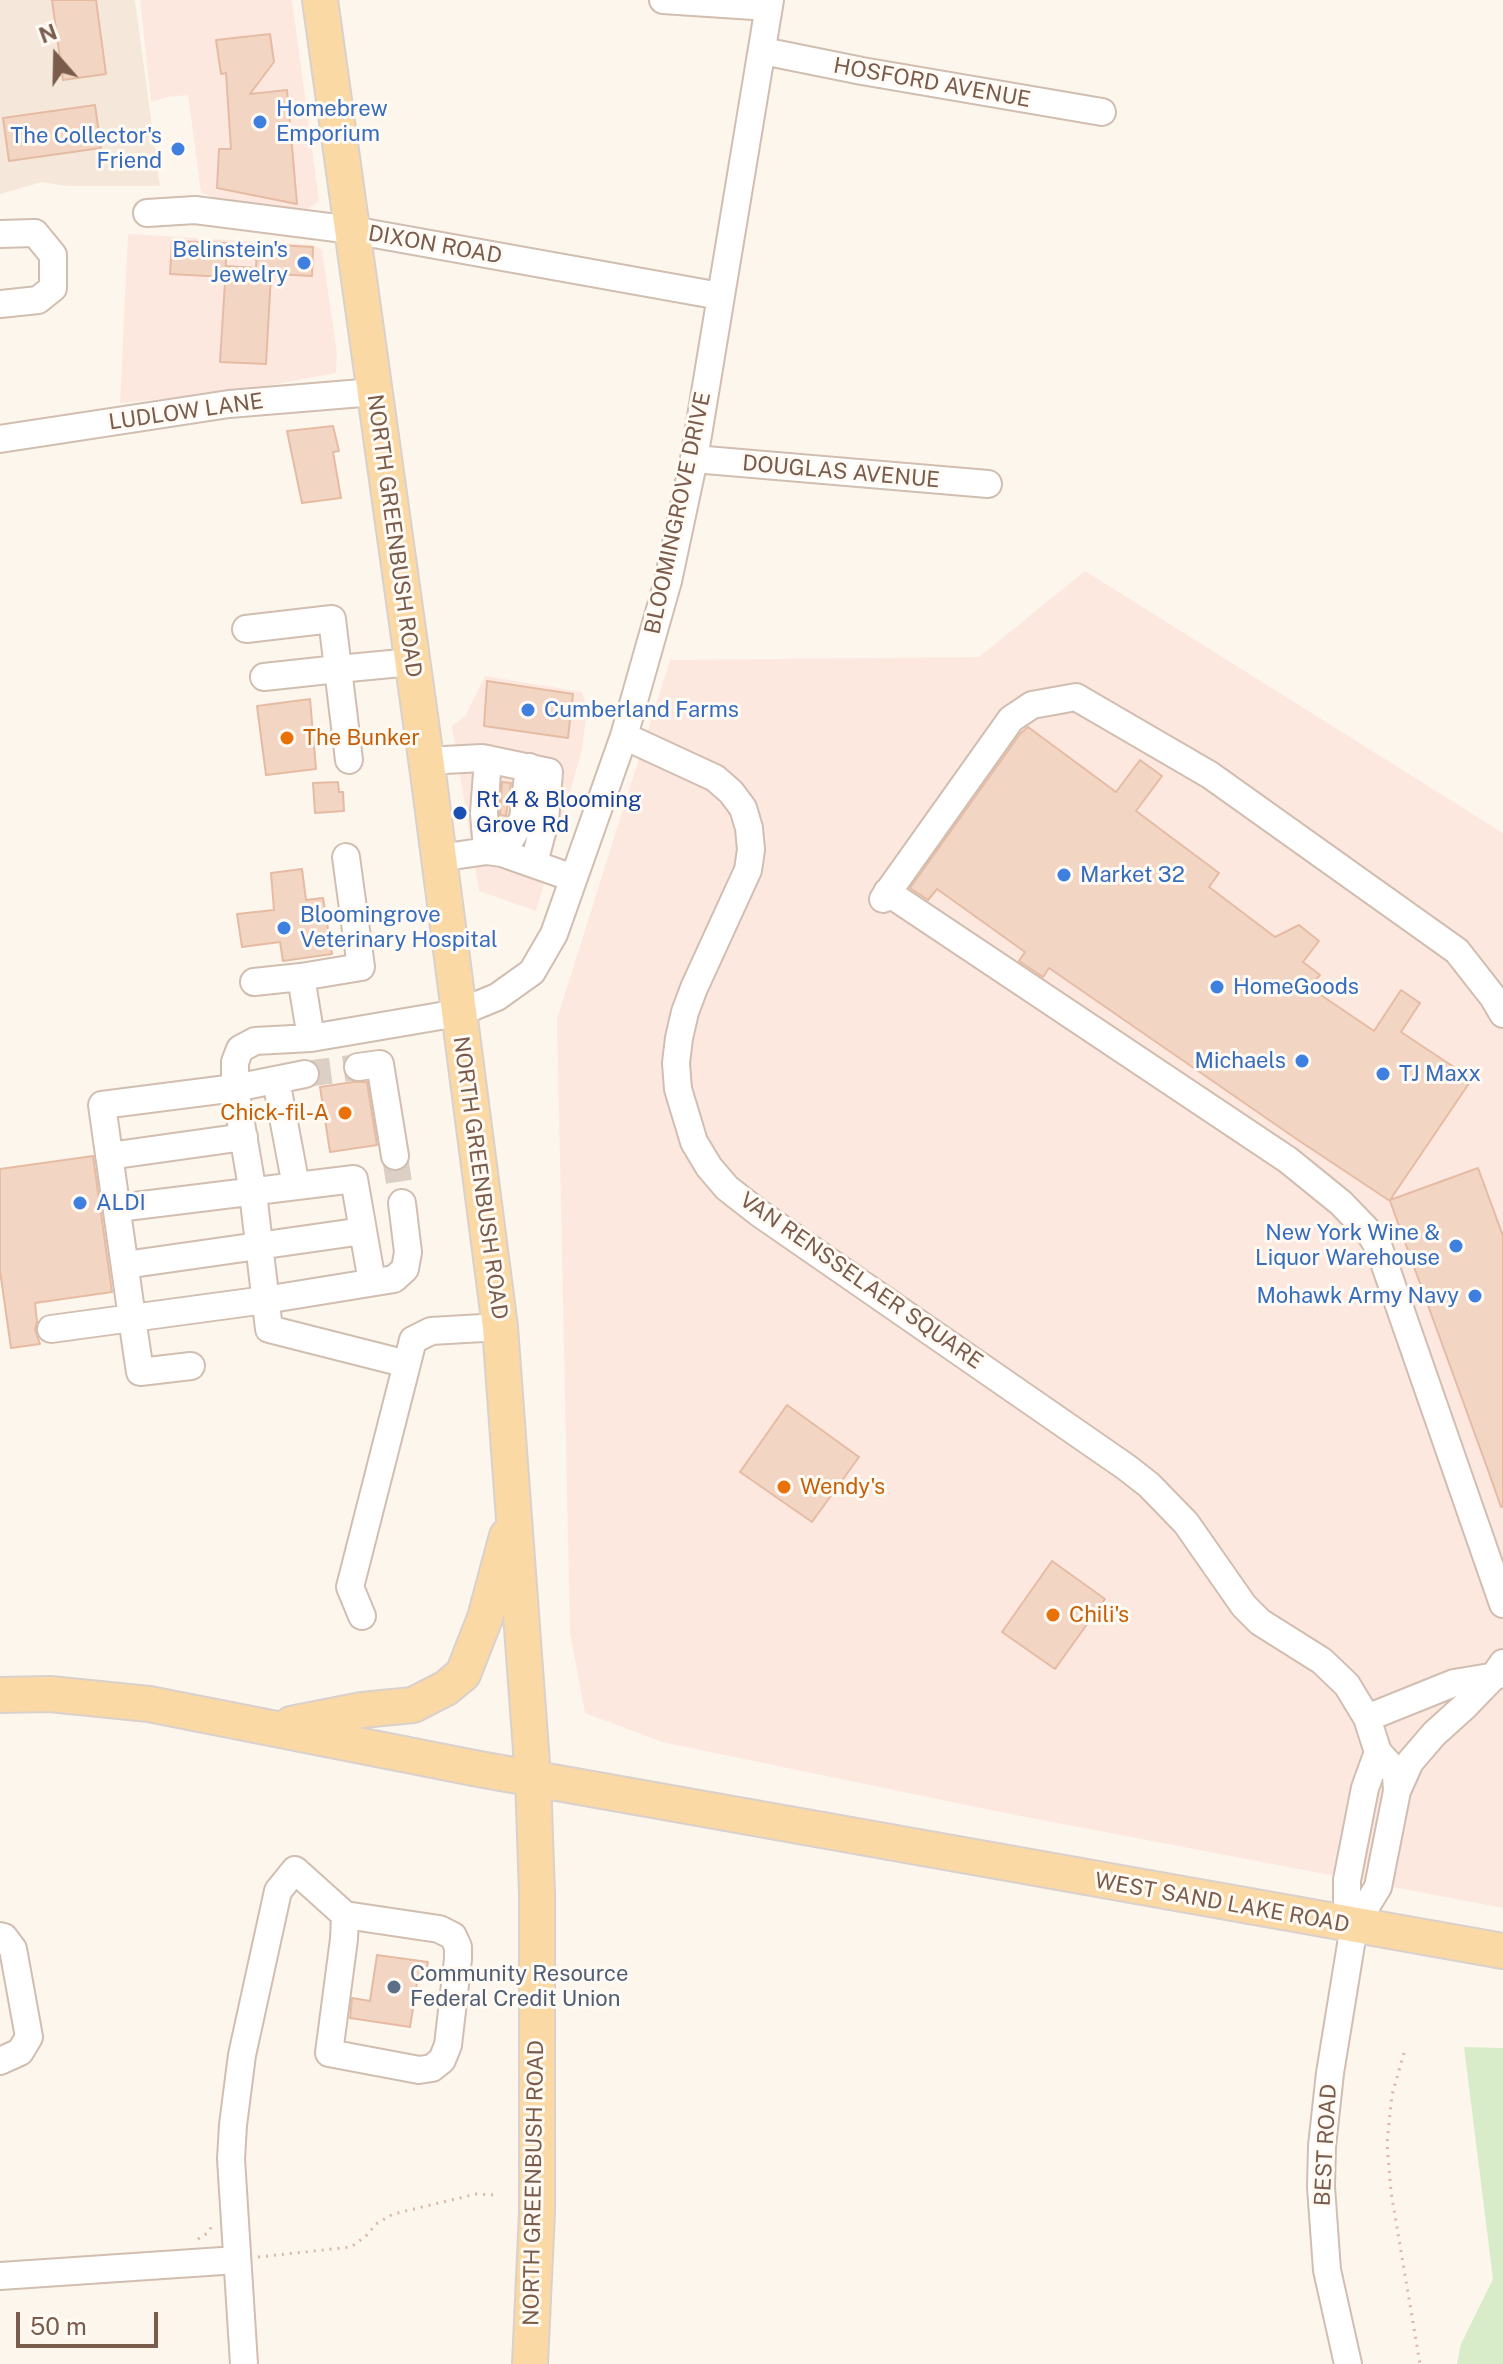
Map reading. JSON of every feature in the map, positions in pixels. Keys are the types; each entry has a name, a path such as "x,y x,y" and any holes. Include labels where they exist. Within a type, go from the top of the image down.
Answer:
{"main road":[{"name":"NORTH GREENBUSH ROAD","path":"320,0 426,761 500,1327 533,1778 537,1894 537,2212 530,2364"},
{"path":"275,1728 362,1710 413,1705 446,1688 463,1674 485,1618 514,1505"},
{"name":"WEST SAND LAKE ROAD","path":"0,1695 50,1694 175,1709 941,1853 1503,1951"}],"street":[{"path":"663,0 770,4"},
{"name":"BLOOMINGROVE DRIVE","path":"235,1088 235,1062 240,1049 255,1041 311,1038 458,1013 497,997 532,972 554,934 624,736 668,581 694,459 770,4"},
{"name":"HOSFORD AVENUE","path":"763,51 1102,112"},
{"name":"DIXON ROAD","path":"147,213 195,210 352,230 720,296"},
{"path":"0,234 35,233 53,255 53,288 38,300 0,304"},
{"name":"LUDLOW LANE","path":"0,439 229,404 374,392"},
{"name":"DOUGLAS AVENUE","path":"694,459 988,484"},
{"path":"246,629 332,619 349,760"},
{"path":"264,677 412,662"},
{"path":"1503,1014 1457,951 1210,775 1076,697 1032,705 1011,719 885,896 1288,1160 1341,1203 1369,1232 1379,1248 1503,1604"},
{"name":"VAN RENSSELAER SQUARE","path":"624,736 715,778 743,808 749,828 751,850 748,870 685,1012 676,1063 678,1089 694,1142 709,1167 727,1188 759,1213 1076,1430 1149,1485 1186,1523 1244,1606 1260,1622 1322,1661 1347,1685 1367,1718 1378,1752 1396,1775 1397,1791"},
{"path":"426,761 515,765 549,772 545,821 534,863"},
{"path":"494,852 523,819 515,765"},
{"path":"494,852 484,813 515,765"},
{"path":"439,858 494,852 573,878"},
{"path":"254,982 361,967 346,857"},
{"path":"301,977 311,1038"},
{"path":"358,1067 380,1064 395,1156"},
{"path":"191,1366 140,1372 102,1105 235,1088 305,1074"},
{"path":"276,1080 296,1186"},
{"path":"235,1088 253,1193 269,1329 407,1364"},
{"path":"109,1156 244,1137"},
{"path":"118,1208 354,1179 372,1282"},
{"path":"51,1329 394,1279 405,1269 408,1240 402,1203"},
{"path":"125,1265 363,1231"},
{"path":"362,1616 350,1587 413,1340 431,1331 500,1327"},
{"path":"1367,1718 1454,1683 1500,1672"},
{"path":"1354,1926 1378,1887 1397,1791 1410,1762 1434,1734 1500,1672"},
{"path":"1354,1926 1347,1900 1347,1880 1365,1788 1378,1752"},
{"path":"244,2364 246,2258 231,2159 242,2055 278,1891 295,1870 345,1915 439,1929 453,1936 458,1947 458,1959 448,2045 442,2060 432,2068 419,2070 329,2053 345,1915"},
{"name":"BEST ROAD","path":"1348,2364 1327,2270 1321,2187 1325,2110 1354,1926"},
{"path":"0,1936 13,1949 29,2037 20,2052 0,2061"},
{"path":"0,2276 246,2258"}],"path":[{"path":"1404,2053 1392,2095 1387,2143 1391,2192 1420,2364"},
{"path":"246,2258 351,2247 376,2224 393,2214 476,2194 495,2195"},
{"path":"189,2244 209,2232 216,2218"}],"shaded area":[{"path":"0,0 135,0 160,186 66,186 42,182 0,194"},
{"path":"140,0 292,0 319,201 305,211 225,203 201,192 188,95 151,102"},
{"path":"128,234 313,245 322,250 337,354 336,373 233,392 120,403"},
{"path":"1085,571 1503,833 1503,1908 1005,1813 662,1742 585,1713 570,1633 557,1019 670,660 979,657"},
{"path":"485,676 582,692 587,710 582,750 536,911 479,891 452,726 466,715"}],"green space":[{"path":"1464,2047 1503,2048 1503,2364 1457,2364 1461,2344 1493,2279"}],"building":[{"path":"52,0 96,0 106,74 63,80"},
{"name":"Homebrew Emporium","path":"270,34 274,62 250,94 287,90 297,204 217,188 219,149 231,149 226,73 221,74 216,40"},
{"path":"95,105 101,148 9,161 3,118"},
{"path":"172,241 227,243 225,277 170,274"},
{"path":"257,244 313,247 312,276 271,274 266,364 220,362 226,266 256,268"},
{"path":"333,426 339,451 333,452 341,498 302,503 287,431"},
{"name":"Cumberland Farms","path":"487,681 573,694 568,738 484,726"},
{"name":"The Bunker","path":"310,699 316,769 266,775 257,706"},
{"path":"1028,727 1116,792 1140,760 1162,776 1136,811 1219,873 1209,887 1275,937 1299,925 1319,941 1303,962 1320,975 1309,987 1374,1031 1401,990 1420,1003 1401,1032 1472,1079 1390,1200 1478,1168 1503,1236 1503,1506 1390,1201 1049,968 1043,977 1019,961 1025,952 937,889 928,900 910,888"},
{"path":"338,782 339,792 343,792 344,811 315,813 313,783"},
{"path":"502,782 511,783 506,816 500,815"},
{"name":"Bloomingrove Veterinary Hospital","path":"302,869 306,900 323,898 332,954 283,961 280,942 242,947 237,914 274,910 271,873"},
{"path":"367,1082 377,1145 330,1152 320,1087"},
{"path":"93,1156 112,1292 35,1303 35,1330 40,1344 11,1348 0,1271 0,1169"},
{"path":"787,1405 859,1457 812,1522 740,1472"},
{"name":"Chili's","path":"1052,1561 1105,1599 1055,1669 1002,1632"},
{"name":"Community Resource Federal Credit Union","path":"377,1955 428,1962 425,1978 418,1977 410,2027 350,2018 352,1998 370,2001"}],"tunnel":[{"path":"305,1074 358,1067"},
{"path":"395,1156 402,1203"}],"place":[{"name":"Homebrew Emporium","path":"260,122"},
{"name":"The Collector's Friend","path":"178,149"},
{"name":"Belinstein's Jewelry","path":"304,263"},
{"name":"Cumberland Farms","path":"528,710"},
{"name":"The Bunker","path":"287,738"},
{"name":"Rt 4 & Blooming Grove Rd","path":"460,813"},
{"name":"Market 32","path":"1064,875"},
{"name":"Bloomingrove Veterinary Hospital","path":"284,928"},
{"name":"HomeGoods","path":"1217,987"},
{"name":"Michaels","path":"1302,1061"},
{"name":"TJ Maxx","path":"1383,1074"},
{"name":"Chick-fil-A","path":"345,1113"},
{"name":"ALDI","path":"80,1203"},
{"name":"New York Wine & Liquor Warehouse","path":"1456,1246"},
{"name":"Mohawk Army Navy","path":"1475,1296"},
{"name":"Wendy's","path":"784,1487"},
{"name":"Chili's","path":"1053,1615"},
{"name":"Community Resource Federal Credit Union","path":"394,1987"}]}
